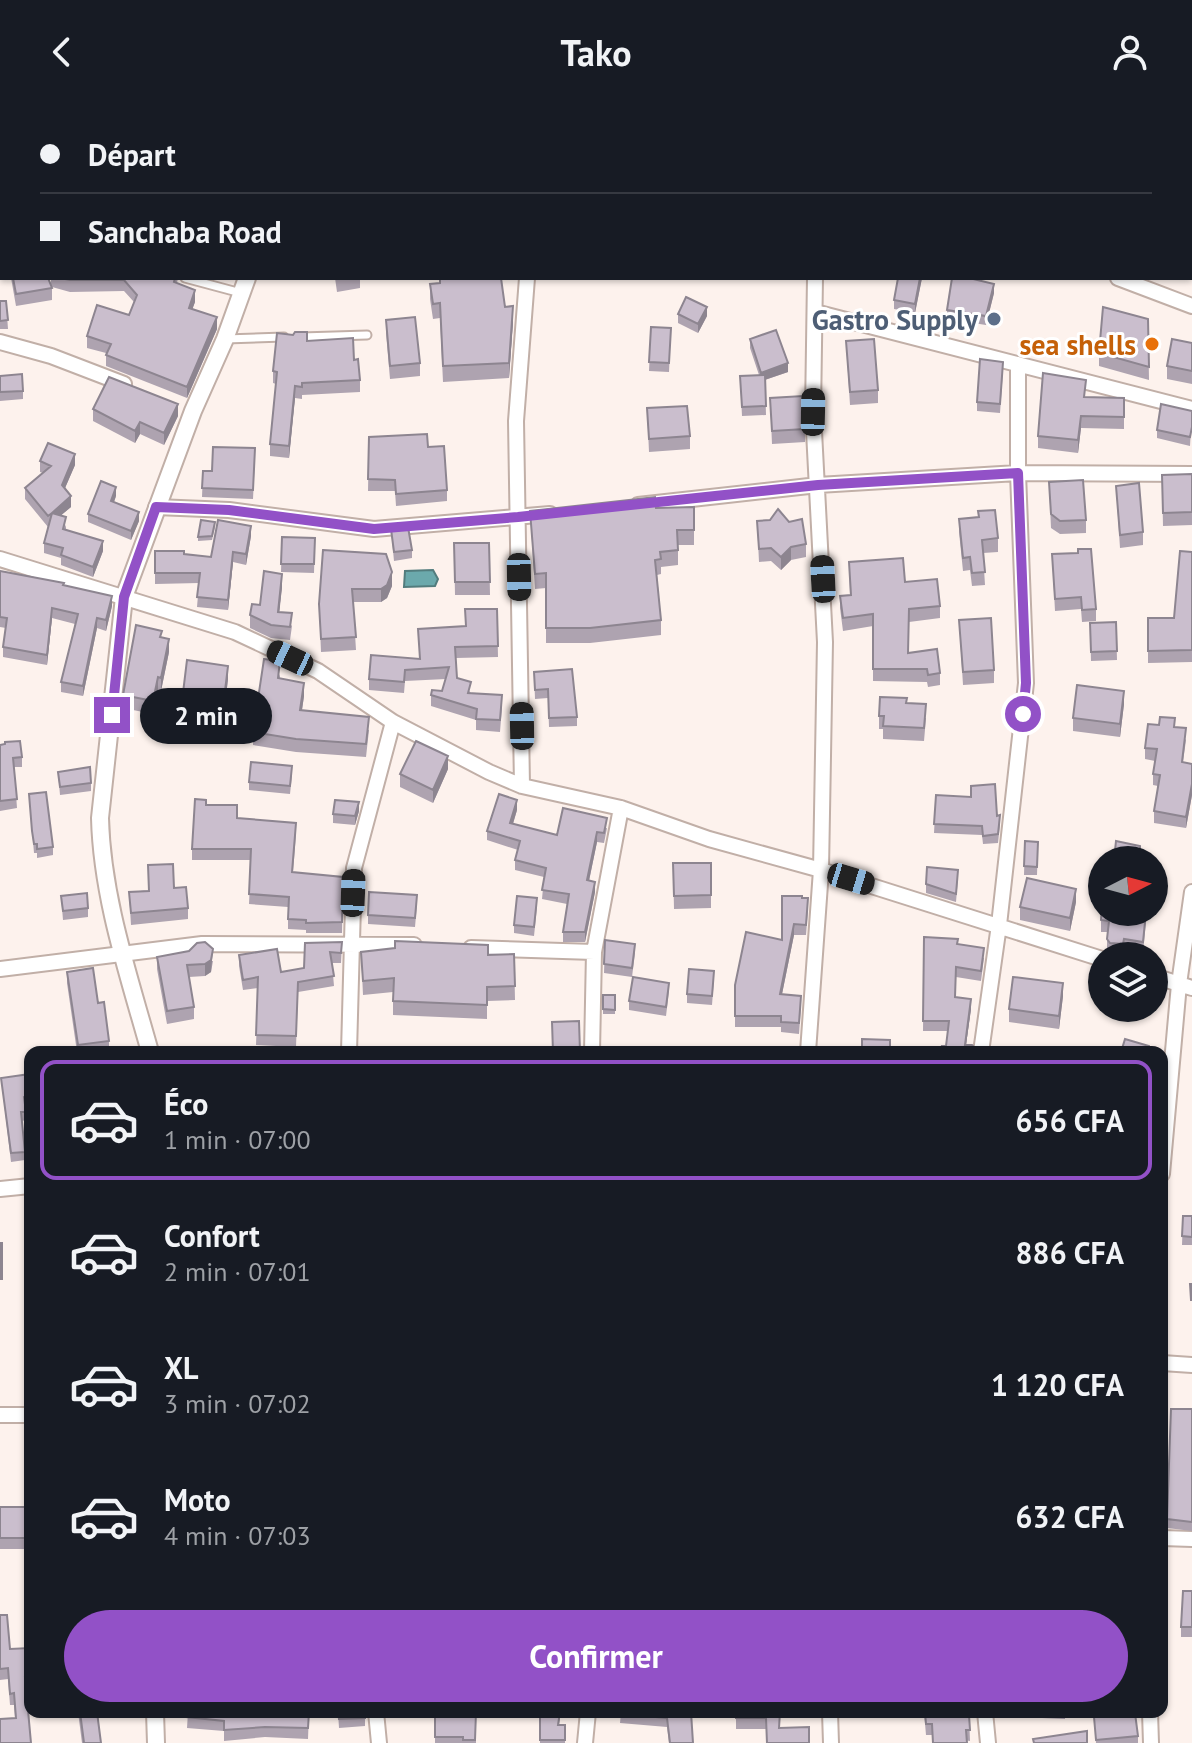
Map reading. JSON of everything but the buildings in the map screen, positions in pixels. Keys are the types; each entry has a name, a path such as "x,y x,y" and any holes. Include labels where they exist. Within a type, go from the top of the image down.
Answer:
{"street":[{"path":"522,786 516,421 527,280"},
{"path":"808,1046 821,870 825,642 813,412 815,280"},
{"path":"1123,280 1192,306"},
{"path":"148,1046 124,955 101,848 100,818 124,597 186,408 225,339 244,285"},
{"path":"815,312 1192,409"},
{"path":"0,342 51,356 136,389"},
{"path":"982,1046 999,925 1026,683 1018,473 1018,364"},
{"path":"629,506 818,485 1018,473 1192,474"},
{"path":"156,507 229,510 374,529 566,512"},
{"path":"0,559 249,638 318,671 393,722 522,786 621,808 709,839 821,870 1088,954"},
{"path":"349,1046 354,868 393,722"},
{"path":"592,1046 594,952 621,808"},
{"path":"1168,1127 1186,986 1192,892"},
{"path":"0,969 202,944 425,946"},
{"path":"454,947 594,952"},
{"path":"0,1189 24,1187"},
{"path":"1168,1363 1192,1365"},
{"path":"0,1415 24,1415"},
{"path":"1168,1538 1192,1539"},
{"path":"155,1718 156,1743"},
{"path":"377,1718 379,1743"},
{"path":"585,1743 587,1718"},
{"path":"830,1718 831,1743"},
{"path":"986,1718 988,1743"},
{"path":"1150,1718 1151,1743"}],"lane":[{"path":"202,280 244,285"},
{"path":"225,339 367,335"}],"water":[{"path":"433,570 438,579 435,586 404,587 405,571"}],"place":[{"name":"Gastro Supply","path":"994,319"},
{"name":"sea shells","path":"1152,344"}],"route":[{"path":"112,715 124,597 156,507 229,510 374,529 818,485 1018,473 1026,683 1023,714"}]}
